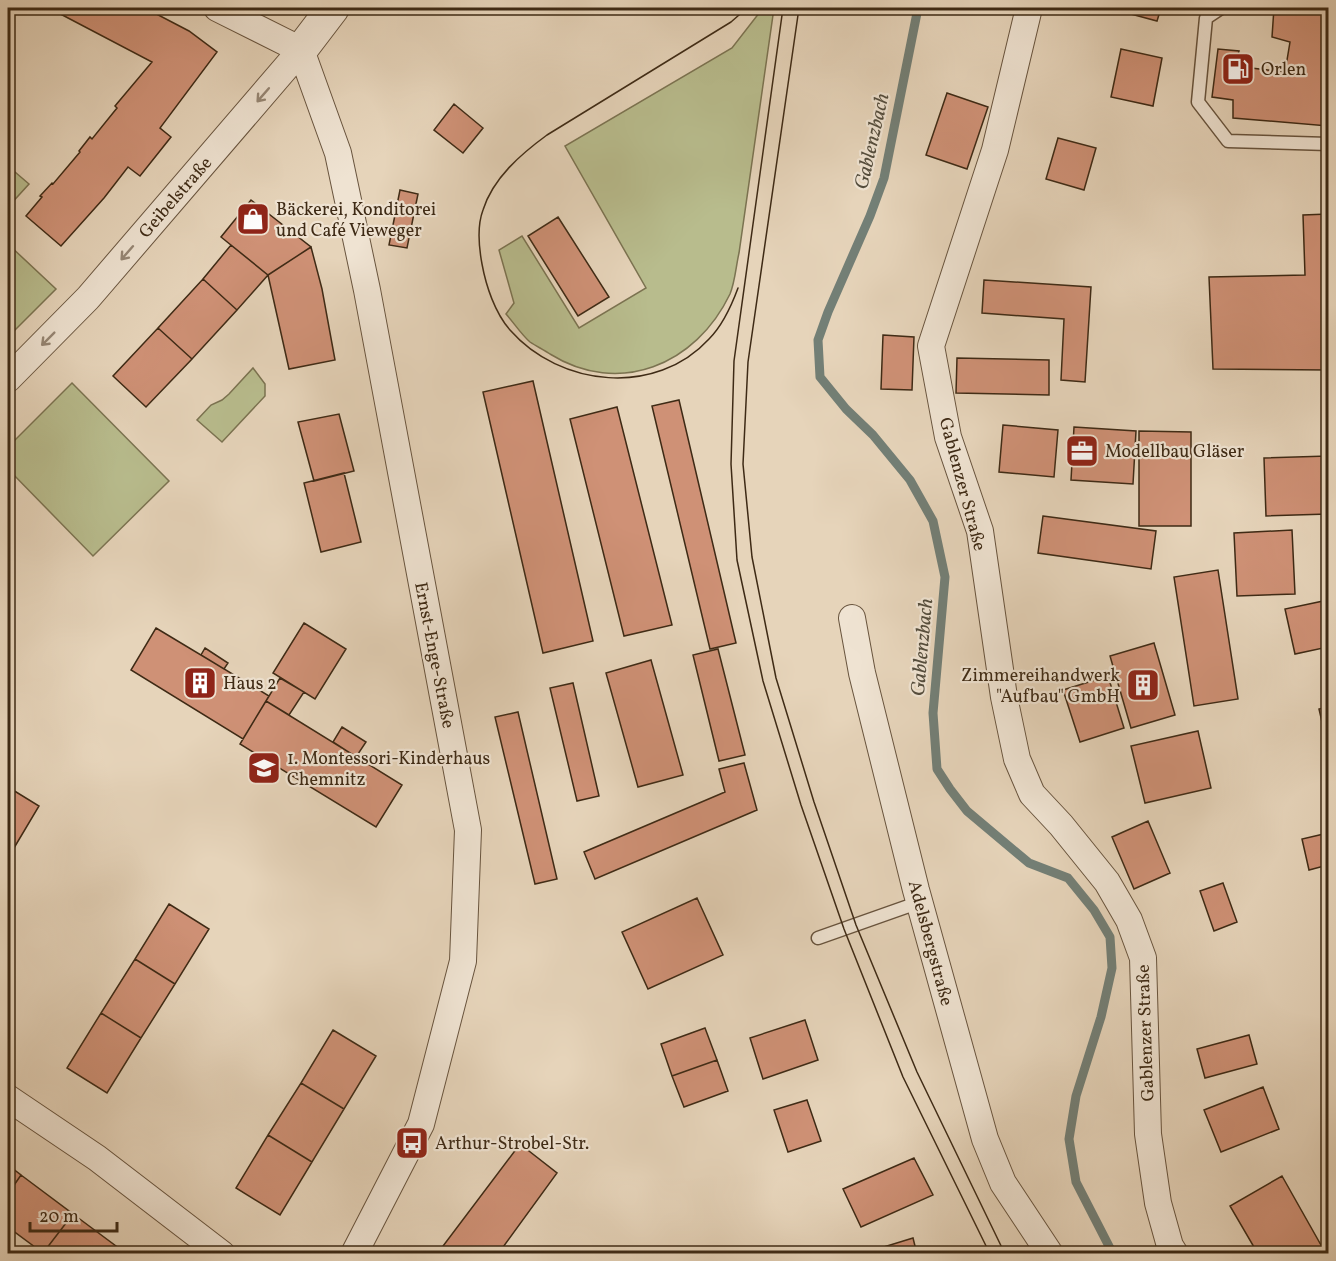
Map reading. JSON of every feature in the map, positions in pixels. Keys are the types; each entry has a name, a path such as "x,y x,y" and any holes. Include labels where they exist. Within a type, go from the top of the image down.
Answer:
{"street":[{"path":"217,8 301,50"},
{"name":"Geibelstraße","path":"8,379 88,298 301,50 333,8"},
{"name":"Gablenzer Straße","path":"1029,8 995,150 931,346 948,437 980,531 1004,697 1017,759 1032,794 1061,825 1107,882 1129,920 1143,958 1148,1134 1158,1203 1170,1246 1175,1254"},
{"name":"Ernst-Enge-Straße","path":"301,50 338,153 362,267 468,830 464,962 421,1124 357,1252"},
{"name":"Adelsbergstraße","path":"852,618 862,673 920,903 985,1139 1003,1183 1050,1254"},
{"path":"8,1098 96,1158 222,1254"}],"lane":[{"path":"1221,8 1206,18 1198,102 1228,141 1329,144"},
{"path":"818,938 920,903"}],"green space":[{"path":"763,8 774,8 739,253 732,289 715,319 697,339 676,356 653,367 628,373 602,373 576,367 530,342 506,314 514,303 499,250 522,236 579,328 646,288 565,146 732,48"},
{"path":"8,166 29,184 8,207"},
{"path":"8,244 56,289 8,337"},
{"path":"253,368 265,384 265,396 222,442 197,420 211,405 229,394"},
{"path":"72,383 169,481 93,556 8,469 8,447"}],"building":[{"path":"49,8 145,8 189,31 217,52 160,128 171,137 140,176 128,167 61,246 26,216 90,137 92,139 117,108 115,106 152,62"},
{"path":"1112,8 1161,8 1157,21"},
{"name":"Orlen","path":"1274,8 1328,8 1328,126 1233,118 1233,100 1212,97 1218,49 1239,51 1235,66 1285,72 1290,42 1272,37"},
{"path":"1121,49 1162,58 1153,106 1111,97"},
{"path":"947,93 988,107 967,169 926,155"},
{"path":"454,104 483,128 463,153 434,130"},
{"path":"1058,138 1096,148 1084,190 1046,179"},
{"path":"400,190 418,194 407,248 389,245"},
{"path":"251,200 311,247 268,275 221,237"},
{"path":"1328,214 1328,370 1213,369 1209,277 1305,275 1303,215"},
{"path":"558,217 609,297 578,316 528,236"},
{"path":"231,245 268,275 237,310 203,279"},
{"path":"311,247 322,289 335,360 289,369 268,275"},
{"path":"203,279 237,310 192,359 158,328"},
{"path":"984,280 1091,287 1085,382 1061,380 1064,319 982,313"},
{"path":"158,328 192,359 146,407 113,376"},
{"path":"883,335 914,337 912,390 881,389"},
{"path":"957,358 1049,360 1049,395 956,393"},
{"path":"533,381 593,641 543,653 483,392"},
{"path":"679,400 736,643 710,649 652,406"},
{"path":"617,407 672,625 624,636 570,419"},
{"path":"339,414 354,471 314,481 298,422"},
{"path":"1003,425 1058,430 1054,477 999,472"},
{"path":"1074,427 1136,431 1133,484 1071,480"},
{"path":"1139,431 1191,432 1191,526 1139,526"},
{"path":"1328,456 1328,514 1266,516 1264,458"},
{"path":"344,473 361,542 321,552 304,483"},
{"path":"1043,516 1156,531 1151,569 1038,553"},
{"path":"1292,530 1295,594 1237,596 1234,533"},
{"path":"1218,570 1238,699 1194,706 1174,577"},
{"path":"1328,600 1328,647 1295,654 1285,609"},
{"path":"304,623 346,649 315,699 273,673"},
{"name":"Haus 2","path":"156,628 269,696 243,739 131,670"},
{"name":"Zimmereihandwerk \"Aufbau\" GmbH","path":"1154,643 1175,715 1131,728 1110,656"},
{"path":"205,648 228,663 224,669 201,655"},
{"path":"718,649 745,755 719,761 693,655"},
{"path":"651,660 683,775 638,787 606,673"},
{"path":"1108,676 1124,728 1080,742 1063,690"},
{"path":"280,678 304,692 289,715 266,701"},
{"path":"573,683 599,796 577,801 550,688"},
{"path":"266,701 402,785 376,827 240,744"},
{"path":"1328,707 1328,734 1325,735 1319,709"},
{"path":"518,712 557,879 535,884 495,717"},
{"path":"342,727 366,742 356,757 333,742"},
{"path":"1198,731 1211,788 1145,803 1131,746"},
{"path":"744,763 757,810 595,879 584,852 725,792 719,769"},
{"path":"8,787 39,806 11,853 8,852"},
{"path":"1148,821 1170,873 1134,889 1112,837"},
{"path":"1328,833 1328,865 1309,870 1302,839"},
{"path":"1223,883 1237,922 1214,931 1200,891"},
{"path":"697,898 723,955 648,989 622,932"},
{"path":"169,904 209,929 175,984 135,959"},
{"path":"135,959 175,984 141,1038 101,1013"},
{"path":"101,1013 141,1038 107,1093 67,1068"},
{"path":"805,1020 818,1060 763,1079 750,1038"},
{"path":"705,1028 717,1060 672,1076 661,1044"},
{"path":"333,1030 376,1056 344,1109 301,1083"},
{"path":"1249,1035 1257,1064 1205,1078 1197,1049"},
{"path":"717,1060 728,1091 684,1107 672,1076"},
{"path":"301,1083 344,1109 312,1162 268,1135"},
{"path":"1263,1087 1279,1129 1221,1152 1204,1110"},
{"path":"807,1100 821,1141 788,1152 774,1110"},
{"path":"268,1135 312,1162 280,1215 236,1188"},
{"path":"520,1144 557,1173 498,1254 437,1254"},
{"path":"914,1158 933,1195 861,1227 843,1189"},
{"path":"8,1165 21,1175 8,1194"},
{"path":"21,1175 73,1214 43,1253 8,1227 8,1194"},
{"path":"1282,1176 1326,1254 1258,1254 1230,1206"},
{"path":"73,1214 124,1252 123,1254 43,1253"},
{"path":"913,1238 917,1254 864,1254 864,1253"}],"waterway":[{"name":"Gablenzbach","path":"918,8 884,178 818,340 820,377 910,480 933,521 945,577 933,713 937,769 967,811 1029,863 1068,878 1094,910 1110,937 1112,968 1101,1017 1076,1096 1069,1139 1076,1182 1113,1254"}],"tram line":[{"path":"738,288 718,328 687,358 663,370 636,377 608,378 581,373 555,364 531,349 505,323 492,299 486,281 480,251 479,230 483,210 494,187 527,150 547,135 731,22 747,8"},
{"path":"783,8 734,361 731,464 737,560 763,681 801,805 844,929 903,1077 990,1254"},
{"path":"799,8 748,362 743,464 752,557 776,678 814,802 856,925 917,1072 1005,1254"}],"place":[{"name":"Orlen","path":"1238,69"},
{"name":"Bäckerei, Konditorei und Café Vieweger","path":"253,219"},
{"name":"Modellbau Gläser","path":"1082,451"},
{"name":"Haus 2","path":"200,683"},
{"name":"Zimmereihandwerk \"Aufbau\" GmbH","path":"1143,685"},
{"name":"1. Montessori-Kinderhaus Chemnitz","path":"264,768"},
{"name":"Arthur-Strobel-Str.","path":"412,1143"}]}
